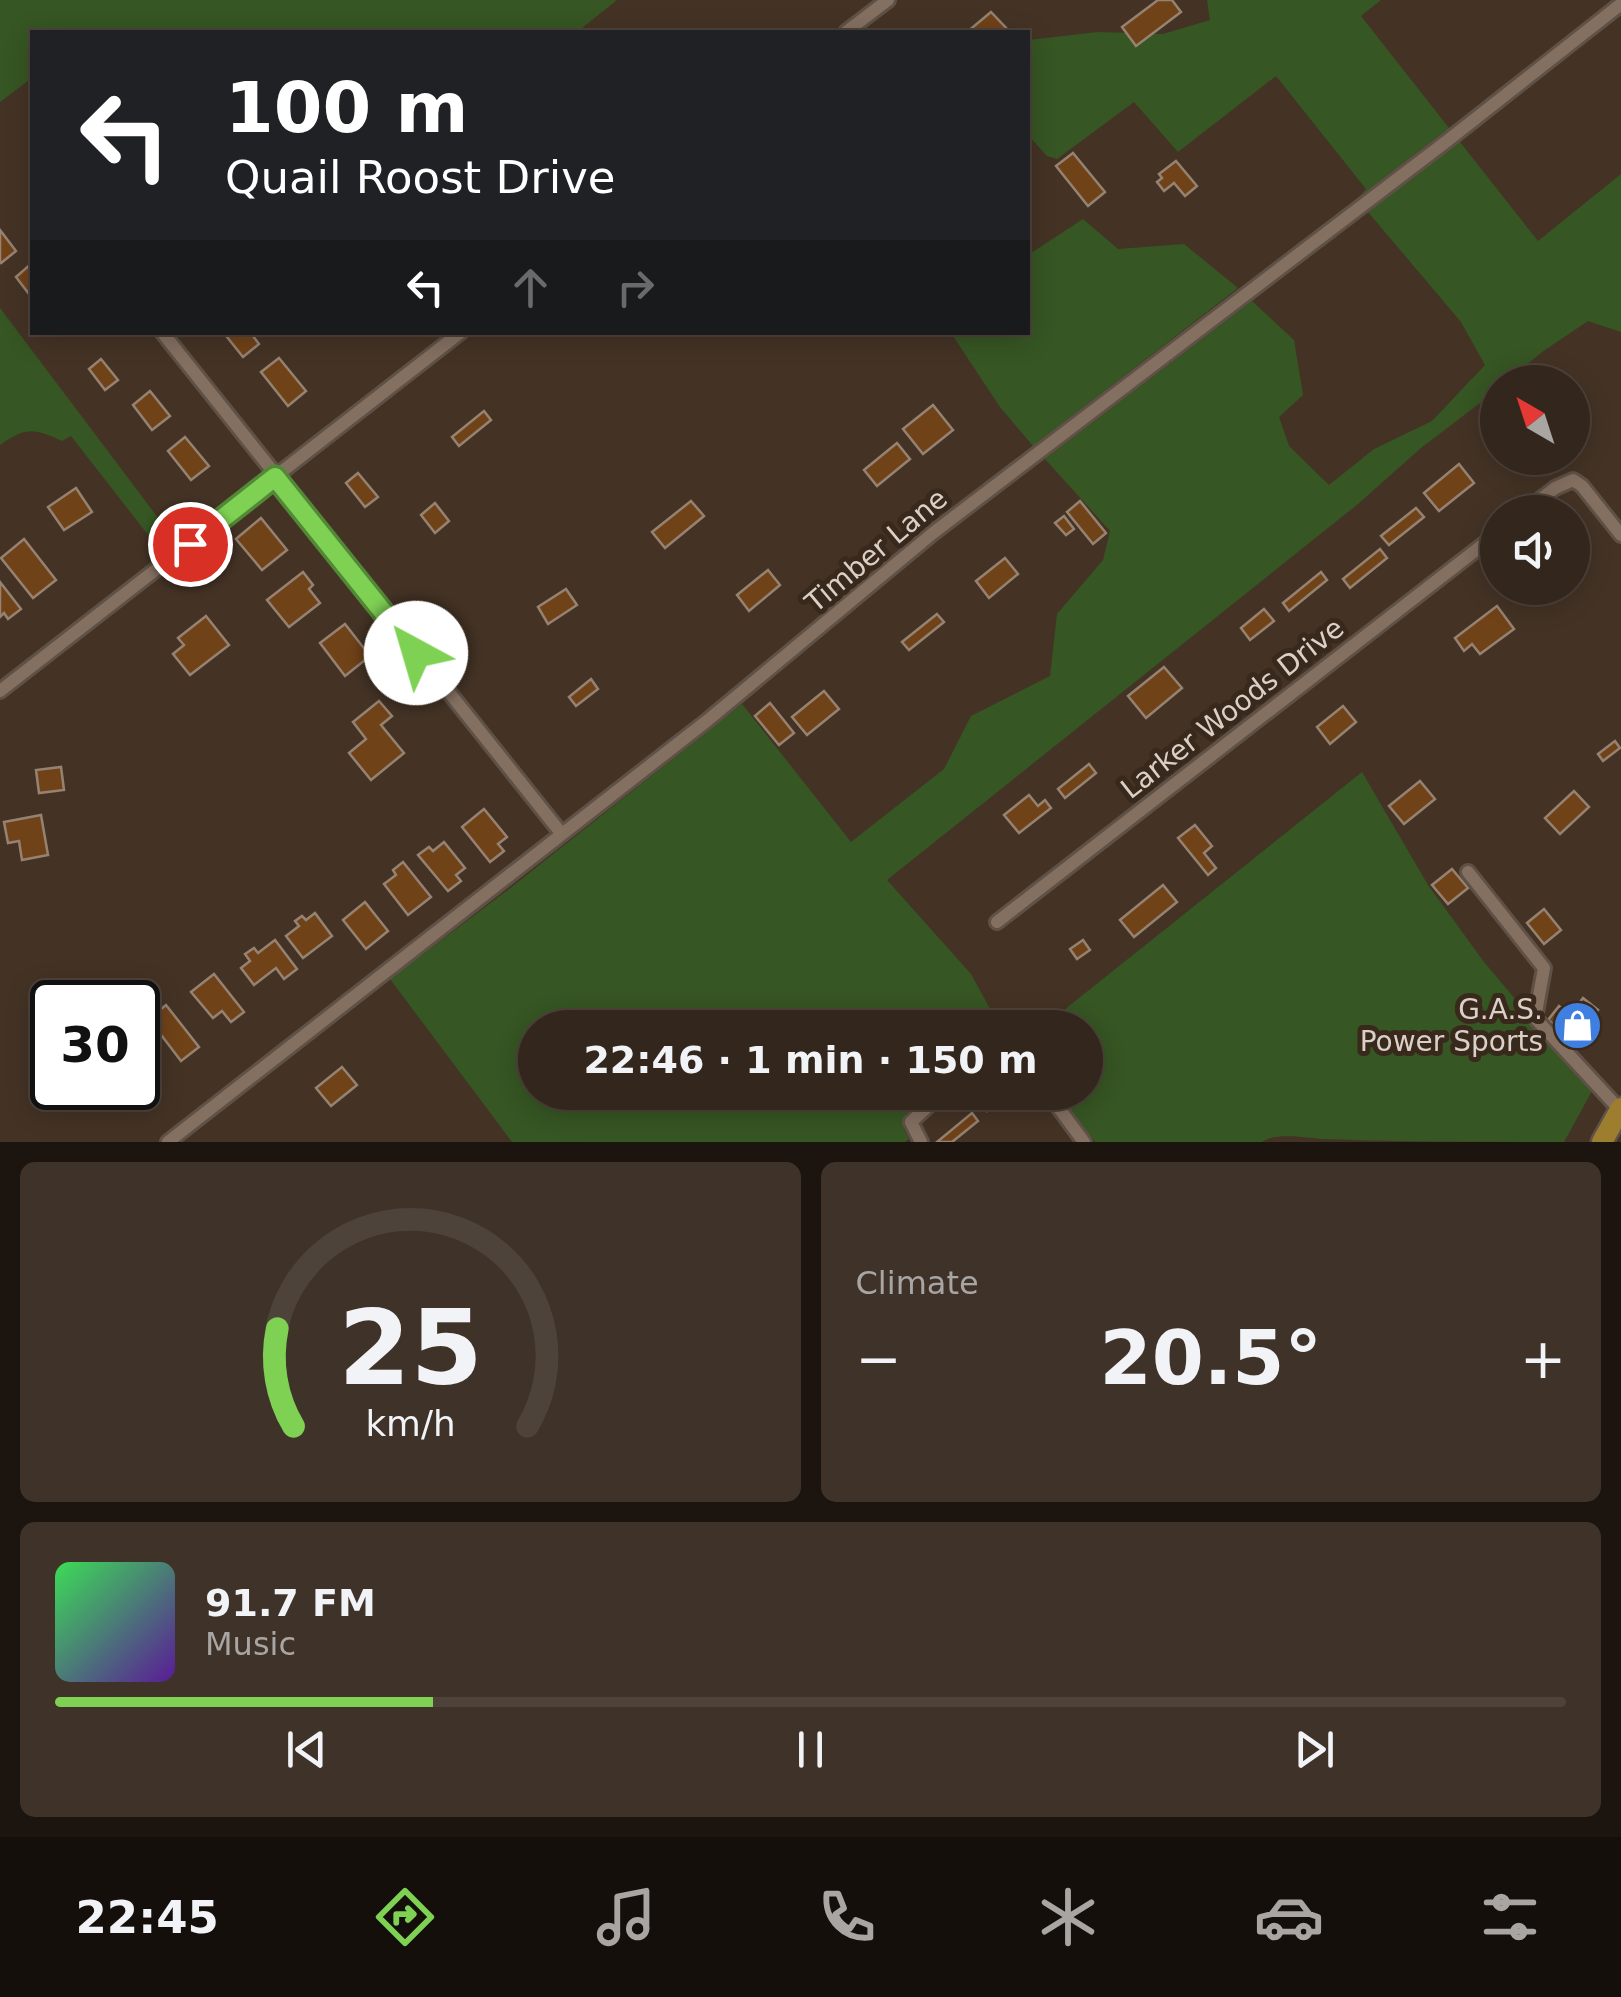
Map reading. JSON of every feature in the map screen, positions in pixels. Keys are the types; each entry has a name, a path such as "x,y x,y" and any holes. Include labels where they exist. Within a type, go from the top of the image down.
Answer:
{"highway":[{"path":"1602,1142 1620,1109"}],"street":[{"path":"849,30 888,0"},
{"name":"Timber Lane","path":"168,1142 708,720 933,533 1447,142 1621,4"},
{"path":"164,335 561,834"},
{"path":"0,691 457,335"},
{"path":"1546,495 1573,480 1589,495"},
{"path":"1590,496 1621,535"},
{"name":"Larker Woods Drive","path":"997,922 1480,547"},
{"path":"1468,872 1544,968 1535,1018 1620,1109"},
{"path":"921,1142 911,1122 924,1110"},
{"path":"1060,1110 1084,1142"}],"green space":[{"path":"0,0 617,0 580,30 30,30 30,80 0,102"},
{"path":"1207,0 1381,0 1361,16 1449,128 1360,196 1366,189 1276,76 1178,152 1134,102 1057,159 1047,156 1030,137 1030,40 1098,32 1163,34 1210,20"},
{"path":"1460,142 1538,241 1621,174 1621,332 1588,321 1526,365 1485,365 1461,322 1368,212"},
{"path":"1083,219 1118,249 1184,244 1238,288 1033,446 1000,407 952,335 1030,335 1030,254"},
{"path":"1252,301 1294,340 1303,395 1279,417 1289,446 1329,485 1374,449 1432,421 1480,370 1480,403 887,880 971,974 991,1010 518,1010 518,1110 910,1110 905,1115 904,1129 909,1139 905,1142 512,1142 390,979 742,704 851,842 944,769 971,716 1050,676 1057,614 1103,560 1110,531 1045,459"},
{"path":"0,308 177,543 163,554 71,436 62,441 30,431 0,445"},
{"path":"1362,772 1428,885 1527,1013 1530,1024 1592,1091 1564,1142 1291,1136 1262,1142 1095,1142 1070,1110 1103,1110 1103,1010 1064,1010"}],"building":[{"path":"1158,0 1172,0 1181,12 1136,46 1122,27"},
{"path":"991,12 1008,30 969,30"},
{"path":"1073,153 1105,192 1088,206 1056,166"},
{"path":"1176,161 1197,186 1185,196 1174,183 1164,191 1157,182 1162,178 1159,174"},
{"path":"0,230 16,251 1,263 0,262"},
{"path":"30,265 30,295 16,277"},
{"path":"225,335 252,335 259,344 243,357"},
{"path":"279,358 306,391 288,406 261,372"},
{"path":"101,359 118,380 105,390 89,369"},
{"path":"150,391 170,416 152,430 133,405"},
{"path":"933,405 953,430 923,454 903,429"},
{"path":"484,411 491,420 459,446 452,437"},
{"path":"185,437 209,466 191,480 168,451"},
{"path":"897,443 910,459 877,486 864,470"},
{"path":"1459,464 1474,483 1439,511 1424,493"},
{"path":"358,473 378,497 365,507 346,483"},
{"path":"76,488 92,512 64,530 48,507"},
{"path":"691,501 704,516 665,548 652,532"},
{"path":"1080,501 1106,533 1093,544 1067,512"},
{"path":"435,503 449,521 435,533 421,515"},
{"path":"1416,508 1424,517 1389,545 1381,536"},
{"path":"1064,516 1074,529 1066,535 1055,523"},
{"path":"261,518 287,550 262,570 236,539"},
{"path":"24,539 56,580 33,598 1,558"},
{"path":"1380,549 1387,558 1350,588 1343,579"},
{"path":"1005,558 1018,574 989,598 976,581"},
{"path":"768,570 780,585 749,611 737,595"},
{"path":"303,572 320,603 289,627 267,600"},
{"path":"1321,572 1327,580 1289,611 1283,603"},
{"path":"0,582 21,609 8,619 4,613 0,617"},
{"path":"566,589 577,605 548,624 538,607"},
{"path":"1497,606 1514,629 1480,654 1472,644 1464,651 1455,638"},
{"path":"1264,609 1274,621 1250,640 1241,628"},
{"path":"937,614 944,622 909,650 902,642"},
{"path":"206,616 229,645 190,675 173,654 184,645 178,638"},
{"path":"345,624 370,656 345,676 320,643"},
{"path":"1164,667 1182,688 1146,718 1128,696"},
{"path":"591,679 598,689 576,706 569,697"},
{"path":"824,691 839,709 807,735 792,717"},
{"path":"379,701 392,716 381,725 404,753 371,780 349,753 366,739 353,722"},
{"path":"770,703 794,733 779,745 755,716"},
{"path":"1343,706 1356,722 1330,744 1317,727"},
{"path":"1615,741 1620,748 1603,761 1598,754"},
{"path":"1089,764 1096,773 1065,798 1058,789"},
{"path":"61,767 64,790 39,793 36,770"},
{"path":"1420,781 1435,799 1404,824 1389,806"},
{"path":"1574,791 1589,807 1560,834 1545,818"},
{"path":"1029,795 1038,806 1045,800 1051,808 1019,833 1004,815"},
{"path":"484,809 507,837 498,844 504,851 490,862 462,827"},
{"path":"41,815 48,855 22,860 19,841 8,843 4,822"},
{"path":"1195,825 1212,846 1204,853 1216,868 1208,875 1178,838"},
{"path":"444,842 465,868 456,875 461,881 448,891 418,855 429,847 433,851"},
{"path":"403,862 431,897 408,915 384,884 396,875 393,870"},
{"path":"1452,869 1468,888 1448,904 1432,885"},
{"path":"1163,885 1177,902 1134,937 1120,920"},
{"path":"365,902 388,931 366,949 343,920"},
{"path":"1544,909 1561,930 1544,944 1527,923"},
{"path":"315,913 332,936 303,958 286,936 299,926 295,921 302,916 306,920"},
{"path":"275,940 297,969 284,979 276,968 254,985 241,968 250,961 245,954 254,948 258,953"},
{"path":"1083,940 1090,950 1077,959 1070,949"},
{"path":"214,974 244,1012 231,1022 222,1011 213,1018 191,992"},
{"path":"1583,998 1598,1010 1575,1040 1548,1020 1559,1006 1570,1015"},
{"path":"166,1005 199,1047 181,1061 160,1033 160,1010"},
{"path":"342,1067 357,1085 331,1106 316,1088"},
{"path":"972,1113 978,1121 952,1142 937,1142"}],"place":[{"name":"G.A.S. Power Sports","path":"1578,1025"}],"route":[{"path":"190,544 275,477 416,653"}]}
